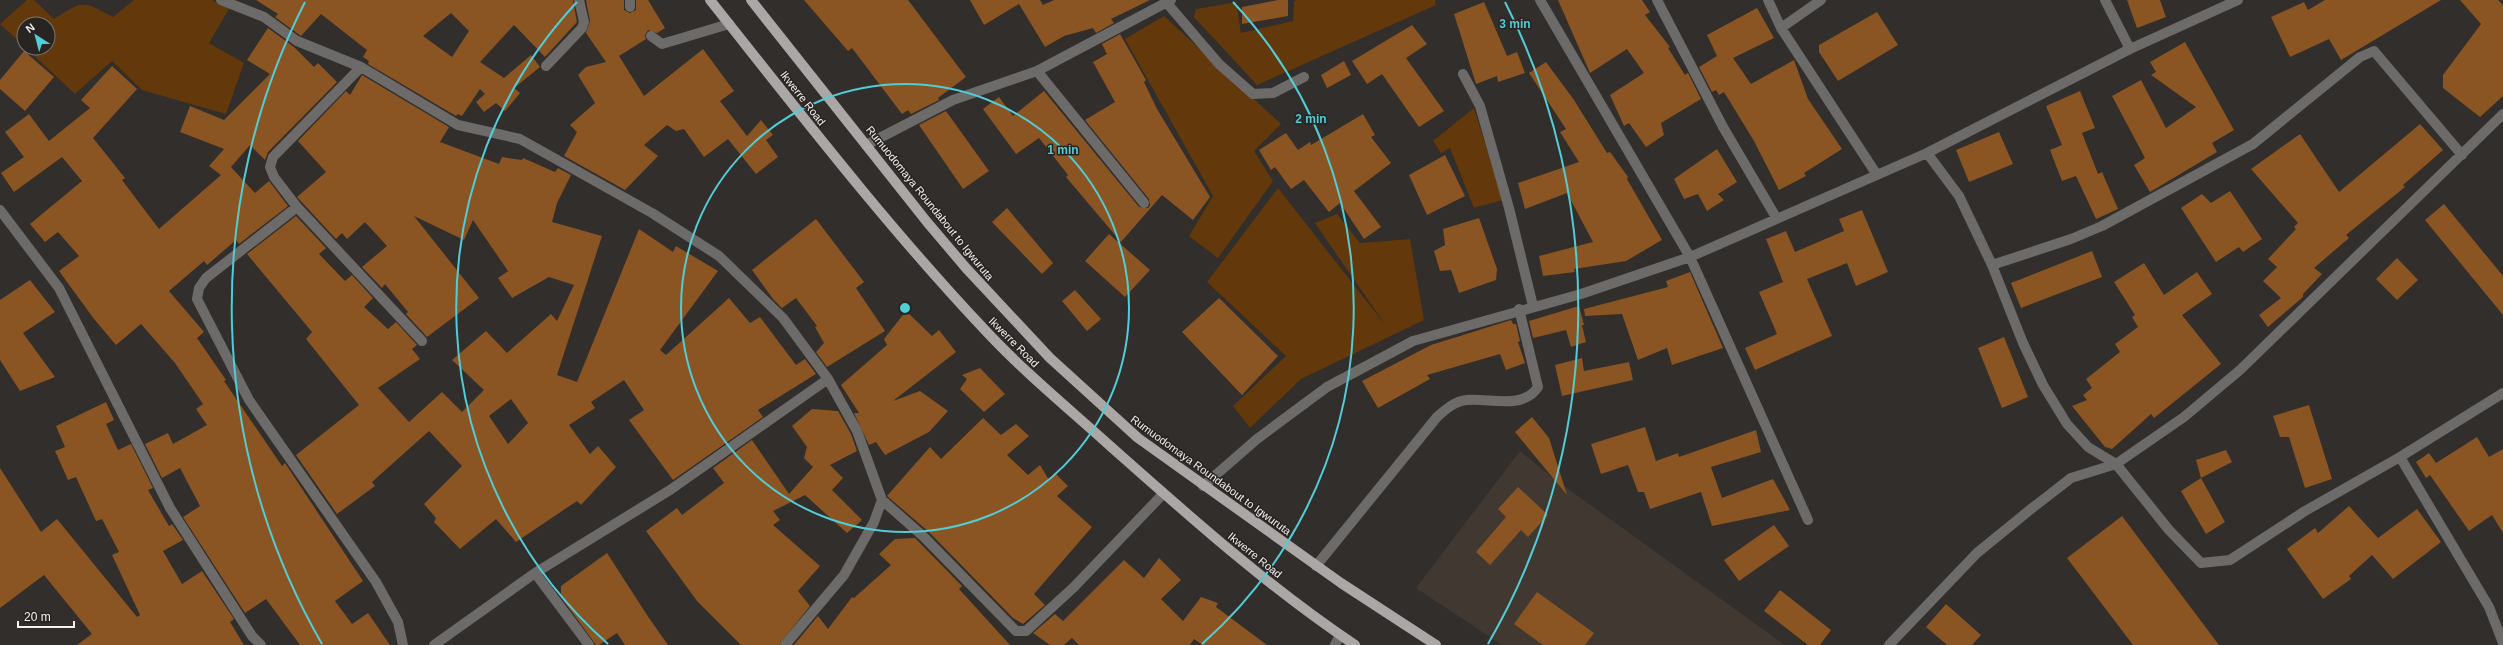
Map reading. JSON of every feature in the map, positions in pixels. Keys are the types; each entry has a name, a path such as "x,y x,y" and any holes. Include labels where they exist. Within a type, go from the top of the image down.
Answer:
{"main road":[{"name":"Ikwerre Road","path":"710,0 862,192 985,331 1028,374 1163,494 1253,570 1355,645"},
{"name":"Rumuodomaya Roundabout to Igwuruta","path":"751,0 966,268 1050,358 1138,438 1419,640 1436,645"}],"street":[{"path":"221,0 264,17 297,41 361,67 458,125 520,139 652,213 719,256 783,318 828,379 858,431 882,500 924,537 1016,631 1026,632 1074,587 1163,494"},
{"path":"546,66 582,28 584,22 579,0"},
{"path":"1540,0 1690,257 1808,520"},
{"path":"1657,0 1723,127 1777,219"},
{"path":"1768,0 1781,28 1877,176"},
{"path":"1781,28 1822,0"},
{"path":"2105,0 2130,49"},
{"path":"1203,486 1257,439 1327,387 1413,341 1519,309 1581,294 1690,257 1928,154 2130,49 2238,0"},
{"path":"866,145 953,100 1037,71 1169,1 1219,64 1253,94 1273,93 1304,76"},
{"path":"651,36 662,44 729,24"},
{"path":"1992,265 2071,239 2102,226 2252,144 2360,57 2374,51 2462,155"},
{"path":"361,67 272,157 270,167 274,177 297,207 422,341"},
{"path":"1037,71 1144,203"},
{"path":"1463,74 1480,106 1509,208 1533,306"},
{"path":"1889,645 1977,553 2031,508 2071,478 2116,464 2184,417 2240,370 2503,114"},
{"path":"1928,154 1959,196 1992,265 2023,343 2042,385 2066,424 2088,447 2116,464 2169,530 2201,562 2230,560 2305,511 2400,457 2503,393"},
{"path":"297,207 206,278 199,288 197,299 249,400 376,582 398,622 403,645"},
{"path":"0,210 59,288 170,508 252,636 261,645"},
{"path":"1316,566 1437,416 1449,406 1466,400 1519,401 1533,396 1538,387 1519,309"},
{"path":"434,645 535,573 670,490 828,379"},
{"path":"2400,457 2489,607 2503,643"},
{"path":"785,645 844,575 874,522 882,500"},
{"path":"535,573 589,645"},
{"path":"1334,645 1340,635"}],"shaded area":[{"path":"27,0 34,0 51,16 16,16 16,39 0,24"},
{"path":"134,0 212,0 229,9 209,43 244,63 226,114 142,90 112,61 75,94 35,56 56,56 56,18 71,8 83,4 88,5 113,17"},
{"path":"1296,0 1435,0 1436,5 1257,85 1194,17 1196,9 1236,2 1241,33 1293,21 1294,2"},
{"path":"1164,16 1281,124 1254,151 1273,181 1218,258 1189,236 1213,196 1125,39"},
{"path":"1474,108 1503,200 1474,208 1450,148 1441,153 1433,141"},
{"path":"1278,188 1386,326 1315,223 1337,214 1360,243 1410,239 1424,320 1301,379 1250,428 1233,406 1286,356 1207,282"},
{"path":"1520,451 1553,478 1785,645 1502,645 1416,588"}],"building":[{"path":"256,0 573,0 577,22 545,57 514,25 480,62 504,78 531,55 540,67 514,88 520,93 505,111 496,103 484,112 476,102 485,94 480,89 462,116 458,114 456,116 368,64 369,61 363,57 367,50 321,14 301,36 275,17 278,14","holes":["451,13 469,31 452,57 423,36"]},
{"path":"586,0 624,0 624,10 630,13 636,10 636,0 648,0 665,28 657,33 648,30 645,35 646,39 619,56 644,96 703,49 734,91 720,101 747,136 761,120 773,135 766,140 778,157 756,174 728,139 704,157 684,129 676,131 667,125 644,145 658,156 625,190 564,156 577,132 570,125 595,103 578,75 586,67 606,62 586,33 590,21"},
{"path":"804,0 908,0 966,77 938,98 939,100 911,114 908,110 902,114 852,48 848,51"},
{"path":"970,0 1040,0 1043,5 1054,0 1150,0 1111,19 1114,23 1096,33 1093,28 1064,36 1045,47 1019,4 984,25"},
{"path":"1278,0 1288,0 1288,16 1242,24 1242,7"},
{"path":"1558,0 1642,0 1650,12 1645,15 1670,47 1668,48 1685,75 1688,73 1701,99 1661,123 1664,135 1646,147 1629,123 1624,126 1610,95 1644,73 1627,49 1590,73"},
{"path":"2127,0 2160,0 2166,17 2137,28"},
{"path":"2325,0 2441,0 2341,60 2329,39 2290,57 2271,17 2304,2 2308,10"},
{"path":"2460,0 2498,0 2503,5 2503,96 2480,117 2443,88 2443,75 2481,24"},
{"path":"1484,2 1507,56 1517,52 1525,73 1498,82 1497,76 1476,84 1454,14"},
{"path":"1757,8 1774,38 1733,58 1751,84 1794,60 1808,99 1842,149 1804,173 1806,176 1779,190 1754,141 1724,92 1719,95 1716,90 1712,92 1699,67 1717,56 1707,35"},
{"path":"1877,12 1898,45 1838,81 1819,52 1819,45"},
{"path":"1412,25 1427,44 1406,58 1444,111 1419,127 1382,74 1367,84 1352,61"},
{"path":"268,28 294,47 314,67 318,63 337,82 268,152 265,160 250,145 231,167 255,193 269,181 288,206 239,244 236,240 207,265 204,261 169,291 204,332 197,338 226,380 224,381 282,466 285,463 363,581 335,601 352,624 368,613 390,645 300,645 266,599 245,613 183,517 200,506 180,468 162,478 145,444 168,433 173,444 207,425 196,409 203,404 175,363 141,324 116,345 94,319 59,271 79,256 58,232 45,242 30,224 82,181 62,157 14,192 1,173 24,157 5,132 29,114 49,141 90,108 81,100 112,66 137,89 93,138 125,178 122,180 159,229 221,175 209,166 224,149 180,132 190,106 224,120 270,74 247,60"},
{"path":"1120,34 1146,80 1144,82 1157,109 1210,197 1193,220 1162,195 1121,242 1066,177 1068,175 1039,138 1016,154 983,109 999,97 1013,116 1044,91 1139,207 1148,208 1150,205 1149,199 1085,120 1115,102 1093,62 1107,54 1102,44"},
{"path":"2185,42 2234,130 2212,143 2217,152 2150,192 2134,165 2145,158 2112,96 2141,80 2166,128 2196,107 2151,75 2156,72 2150,62"},
{"path":"20,56 30,56 54,77 25,111 0,89 0,80"},
{"path":"1344,61 1351,75 1327,88 1321,75"},
{"path":"1546,62 1574,100 1607,153 1610,152 1628,177 1627,179 1662,240 1626,261 1574,269 1575,272 1543,276 1539,256 1593,242 1567,193 1525,209 1518,183 1579,162 1560,132 1566,129 1529,73"},
{"path":"362,75 449,127 440,142 499,164 502,157 522,160 523,158 555,172 558,168 571,175 557,203 552,222 602,236 557,375 577,382 639,229 673,252 676,246 718,271 660,350 666,355 729,298 750,323 760,317 796,365 805,359 816,374 758,410 763,417 673,480 629,420 644,410 624,380 591,402 595,408 569,425 590,454 598,446 616,467 581,505 577,501 516,542 496,519 460,549 434,522 436,518 424,504 462,466 429,431 372,482 375,486 337,514 296,455 359,405 306,339 312,332 247,254 296,216 326,248 319,254 345,281 352,275 373,298 364,307 388,329 396,322 417,345 412,349 420,359 378,388 409,422 442,392 462,412 484,390 452,360 486,331 507,353 551,314 557,321 574,285 549,277 512,298 498,278 508,271 473,220 464,240 414,216 479,298 427,337 406,314 408,312 385,284 382,288 362,267 387,246 365,222 347,239 342,233 336,239 297,197 326,172 298,141 346,91 350,95","holes":["511,399 528,423 508,444 489,416"]},
{"path":"2080,91 2095,128 2082,133 2098,174 2102,172 2118,209 2096,219 2076,176 2062,181 2050,150 2062,145 2046,106"},
{"path":"946,111 989,171 963,189 919,125"},
{"path":"1363,114 1375,135 1371,137 1391,163 1354,191 1381,227 1364,239 1340,203 1329,212 1304,180 1291,189 1275,167 1271,170 1259,150 1286,133 1298,150 1310,142 1311,145"},
{"path":"2420,124 2443,150 2403,185 2405,187 2346,235 2349,238 2314,268 2322,274 2303,294 2303,297 2268,327 2259,315 2281,298 2263,281 2277,267 2268,259 2296,229 2294,227 2298,223 2251,169 2300,134 2339,192"},
{"path":"1999,132 2013,164 1969,182 1956,150"},
{"path":"1717,149 1737,182 1718,194 1724,200 1707,211 1698,194 1684,199 1674,179"},
{"path":"1445,155 1465,196 1427,215 1409,175"},
{"path":"2230,191 2262,239 2243,252 2239,247 2216,262 2181,208 2202,194 2211,203"},
{"path":"2444,204 2503,276 2503,315 2425,220"},
{"path":"1007,208 1053,263 1042,274 992,222"},
{"path":"1862,210 1888,272 1856,286 1847,263 1807,279 1832,336 1755,370 1745,348 1777,334 1759,292 1783,282 1766,239 1786,231 1795,252 1844,231 1839,219"},
{"path":"1479,218 1497,269 1496,280 1459,293 1451,270 1440,271 1434,251 1445,245 1443,229"},
{"path":"816,219 864,282 856,288 885,331 827,367 816,352 824,343 815,327 817,326 796,298 782,308 773,299 752,270"},
{"path":"1109,234 1150,270 1125,297 1085,261"},
{"path":"2092,251 2102,277 2021,308 2011,283"},
{"path":"2397,258 2418,280 2397,300 2376,279"},
{"path":"2144,263 2164,295 2197,272 2212,294 2182,315 2221,364 2154,418 2151,414 2112,449 2105,447 2072,406 2087,400 2083,395 2092,388 2086,379 2120,352 2115,344 2138,327 2132,317 2135,315 2114,282"},
{"path":"1690,272 1723,348 1672,365 1667,348 1638,360 1622,314 1585,316 1584,309 1668,287 1666,281"},
{"path":"30,280 55,312 23,333 55,377 20,391 0,360 0,300"},
{"path":"1075,290 1101,319 1087,331 1062,301"},
{"path":"1219,298 1278,356 1242,395 1182,332"},
{"path":"1579,306 1584,325 1582,325 1586,342 1571,347 1566,330 1533,338 1529,321"},
{"path":"906,311 932,336 939,330 956,352 893,401 920,391 948,411 929,432 885,455 876,442 869,445 854,413 859,413 841,385 887,345 884,339"},
{"path":"1511,320 1513,324 1516,324 1520,341 1518,342 1525,363 1506,370 1500,354 1427,375 1430,379 1378,408 1362,381 1431,345"},
{"path":"2004,337 2028,397 2002,408 1978,348"},
{"path":"1582,358 1584,371 1629,362 1633,380 1562,396 1555,365"},
{"path":"980,368 1005,394 984,412 960,389 967,379 962,375"},
{"path":"106,402 114,420 106,424 118,450 131,444 153,488 148,490 169,526 172,524 183,540 163,551 182,584 202,571 234,619 230,622 244,645 77,645 92,634 44,575 0,608 0,468 41,532 57,519 137,617 140,615 112,555 119,552 102,519 96,521 76,477 68,480 55,451 65,447 56,426"},
{"path":"2309,405 2332,479 2305,488 2289,437 2280,437 2273,416"},
{"path":"812,409 838,411 851,434 857,451 830,465 843,478 832,490 862,520 847,533 805,495 773,511 780,520 773,525 820,566 798,591 810,606 779,645 741,645 697,601 646,531 677,508 682,515 724,483 713,468 752,440 789,494 813,467 804,458 807,447 792,426"},
{"path":"1532,417 1549,438 1567,495 1515,432"},
{"path":"983,418 1001,435 1016,424 1029,436 1007,455 1028,475 1040,465 1049,480 1055,473 1068,486 1057,496 1092,527 1034,594 1045,605 1023,624 1013,618 929,532 887,496 930,447 941,459"},
{"path":"1645,427 1656,461 1678,453 1679,457 1756,430 1761,452 1711,467 1722,498 1773,479 1790,510 1712,526 1701,492 1650,509 1644,492 1638,492 1628,465 1601,474 1591,444"},
{"path":"2477,437 2489,457 2503,449 2503,533 2492,515 2469,531 2430,475 2426,478 2416,462 2429,453 2436,463"},
{"path":"2226,450 2232,462 2201,478 2196,460"},
{"path":"2201,478 2225,522 2206,534 2181,491"},
{"path":"1518,487 1548,515 1528,537 1521,530 1490,565 1476,552 1506,517 1498,509"},
{"path":"2349,506 2378,538 2417,509 2441,542 2393,579 2372,555 2349,576 2351,579 2323,599 2287,549 2315,528 2318,533"},
{"path":"2122,516 2219,645 2133,645 2067,558"},
{"path":"1774,525 1789,546 1739,581 1724,560"},
{"path":"915,538 962,586 959,589 1010,645 794,645 818,616 828,629 852,597 854,598 891,565 879,554 895,539"},
{"path":"607,553 668,645 625,645 617,633 599,645 596,645 561,597 561,586"},
{"path":"1159,558 1181,580 1161,599 1183,621 1201,597 1218,603 1216,607 1267,645 1203,645 1194,639 1190,645 1079,645 1072,638 1064,645 1050,645 1033,633 1055,614 1063,621 1124,560 1144,578"},
{"path":"1780,590 1831,630 1820,645 1808,645 1764,611"},
{"path":"1537,592 1594,633 1585,645 1543,645 1514,624"},
{"path":"1946,604 1981,635 1972,645 1947,645 1926,627"}]}
